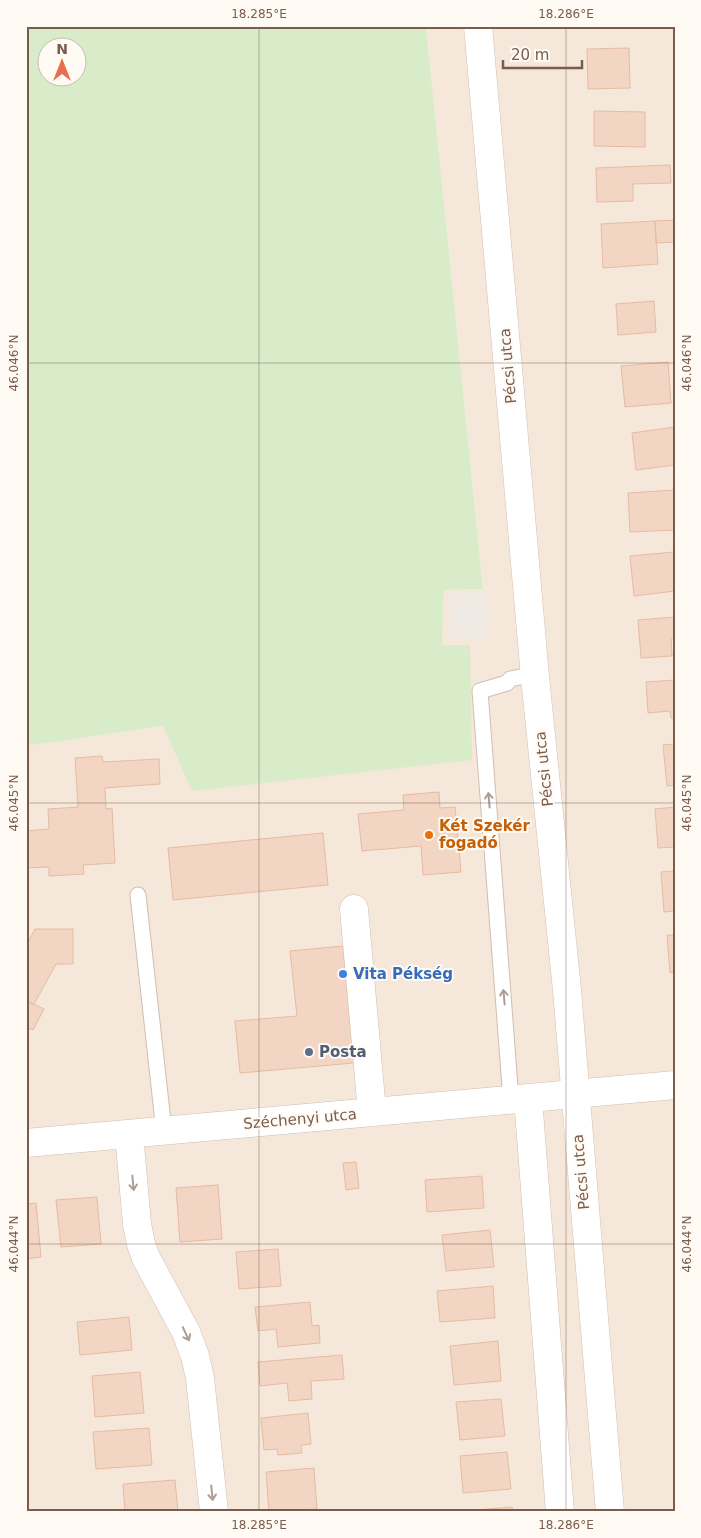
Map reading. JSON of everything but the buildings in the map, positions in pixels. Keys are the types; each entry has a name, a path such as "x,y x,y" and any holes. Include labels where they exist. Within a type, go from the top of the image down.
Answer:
{"street":[{"name":"Pécsi utca","path":"478,26 535,676 567,990 610,1512"},
{"path":"354,909 372,1112"},
{"name":"Széchenyi utca","path":"26,1143 675,1085"},
{"path":"520,1099 560,1512"},
{"path":"129,1134 137,1224 141,1244 146,1258 186,1332 195,1356 200,1378 214,1512"}],"lane":[{"path":"520,1099 508,1046 480,691 507,683 510,679 535,676"},
{"path":"138,895 164,1131"}],"shaded area":[{"path":"426,26 675,26 675,1512 26,1512 26,746 163,726 470,645 442,645 444,590 483,589"},
{"path":"449,594 488,594 488,638 449,638"}],"green space":[{"path":"26,26 426,26 483,589 444,590 442,645 470,645 472,760 192,791 163,726 26,746"}],"place":[{"name":"Két Szekér fogadó","path":"429,835"},
{"name":"Vita Pékség","path":"343,974"},
{"name":"Posta","path":"309,1052"}]}
